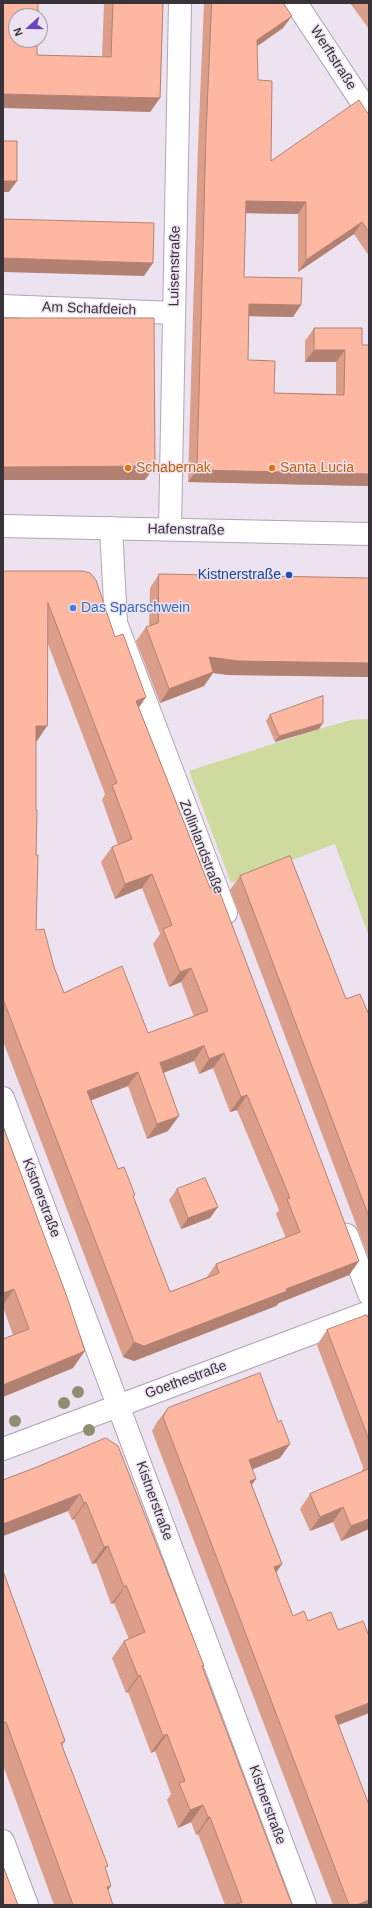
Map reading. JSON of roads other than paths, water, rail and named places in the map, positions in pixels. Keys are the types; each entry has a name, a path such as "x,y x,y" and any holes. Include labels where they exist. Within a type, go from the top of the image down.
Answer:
{"street":[{"name":"Luisenstraße","path":"170,529 180,3"},
{"name":"Werftstraße","path":"296,3 369,113"},
{"name":"Am Schafdeich","path":"3,306 174,313"},
{"name":"Hafenstraße","path":"3,526 369,534"},
{"name":"Zollinlandstraße","path":"111,528 116,623 234,935"},
{"name":"Kistnerstraße","path":"3,1098 119,1405 304,1905"},
{"path":"341,1219 369,1294"},
{"name":"Goethestraße","path":"3,1449 369,1312"},
{"path":"3,1841 27,1905"}],"place":[{"name":"Schabernak","path":"128,468"},
{"name":"Santa Lucia","path":"272,468"},
{"name":"Kistnerstraße","path":"289,575"},
{"name":"Das Sparschwein","path":"73,608"}]}
